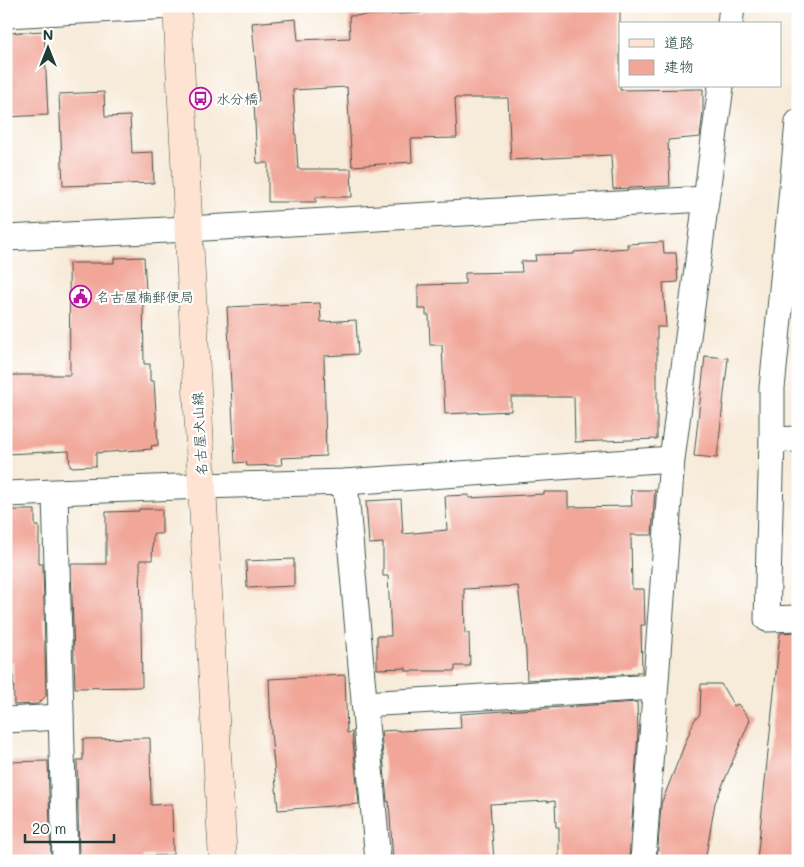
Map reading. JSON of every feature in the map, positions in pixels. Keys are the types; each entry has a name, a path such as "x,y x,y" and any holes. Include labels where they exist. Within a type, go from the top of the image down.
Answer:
{"main road":[{"name":"名古屋犬山線","path":"178,6 222,861"}],"street":[{"path":"6,15 172,6"},
{"path":"730,22 732,6"},
{"path":"643,861 672,459 721,88"},
{"path":"798,122 794,209 772,388 767,619 798,618"},
{"path":"6,238 705,199"},
{"path":"772,440 798,439"},
{"path":"6,494 345,482 672,459"},
{"path":"345,482 378,861"},
{"path":"55,493 65,861"},
{"path":"364,704 655,686"},
{"path":"6,720 61,716"}],"building":[{"path":"560,6 560,9 620,9 620,90 703,89 700,137 668,140 670,186 613,189 611,155 511,160 508,98 455,98 457,138 411,139 412,162 352,166 347,87 293,90 298,169 351,169 352,197 316,197 316,202 268,202 268,163 257,163 254,102 259,102 252,23 296,19 298,40 350,38 349,16 421,13 456,8"},
{"path":"44,31 48,115 6,117 6,33"},
{"path":"104,92 105,117 130,116 132,153 153,152 154,183 63,186 59,94"},
{"path":"663,242 664,253 676,253 678,282 663,283 666,327 657,327 657,439 575,442 574,397 511,397 511,411 445,414 442,345 430,345 429,315 426,315 426,309 418,309 418,285 465,284 465,273 522,272 521,261 536,261 535,255 574,254 574,252 628,248 627,244"},
{"path":"144,257 146,291 143,291 144,364 150,364 150,381 154,381 158,445 151,446 152,449 96,453 96,466 70,467 69,451 6,454 6,375 70,375 69,263 114,263 114,258"},
{"path":"320,303 321,322 356,320 358,354 324,356 326,456 281,458 282,465 247,466 246,462 235,463 227,307"},
{"path":"705,356 728,358 717,458 694,456"},
{"path":"631,490 655,490 652,535 631,535 632,589 644,589 645,625 641,625 642,672 636,672 636,674 527,680 526,652 518,586 464,589 465,634 469,633 470,666 455,666 455,671 406,671 406,668 377,669 377,636 391,636 388,576 383,576 383,543 369,544 366,501 401,499 403,534 447,530 445,496 469,495 469,498 568,492 568,507 632,506"},
{"path":"139,509 162,509 162,534 153,534 152,560 140,560 142,687 75,688 71,564 106,564 106,512 139,511"},
{"path":"11,510 35,510 35,526 39,526 39,564 43,564 46,696 38,704 14,705 13,661 6,661 6,527 11,527"},
{"path":"294,559 294,586 247,588 246,561"},
{"path":"798,632 798,861 757,861 780,633"},
{"path":"345,675 347,733 352,732 359,804 278,810 271,732 269,679"},
{"path":"701,684 721,684 734,706 738,704 750,720 715,803 705,861 657,861 661,804 694,721 700,714"},
{"path":"637,702 638,733 629,861 559,861 559,827 556,827 555,801 547,801 490,804 494,861 393,861 389,801 387,802 381,731 461,728 460,714"},
{"path":"150,738 151,805 172,804 173,855 144,856 144,861 79,861 77,760 83,760 83,739"},
{"path":"48,761 51,861 6,861 6,762"}],"place":[{"name":"水分橋","path":"200,98"},
{"name":"名古屋楠郵便局","path":"80,296"}]}
